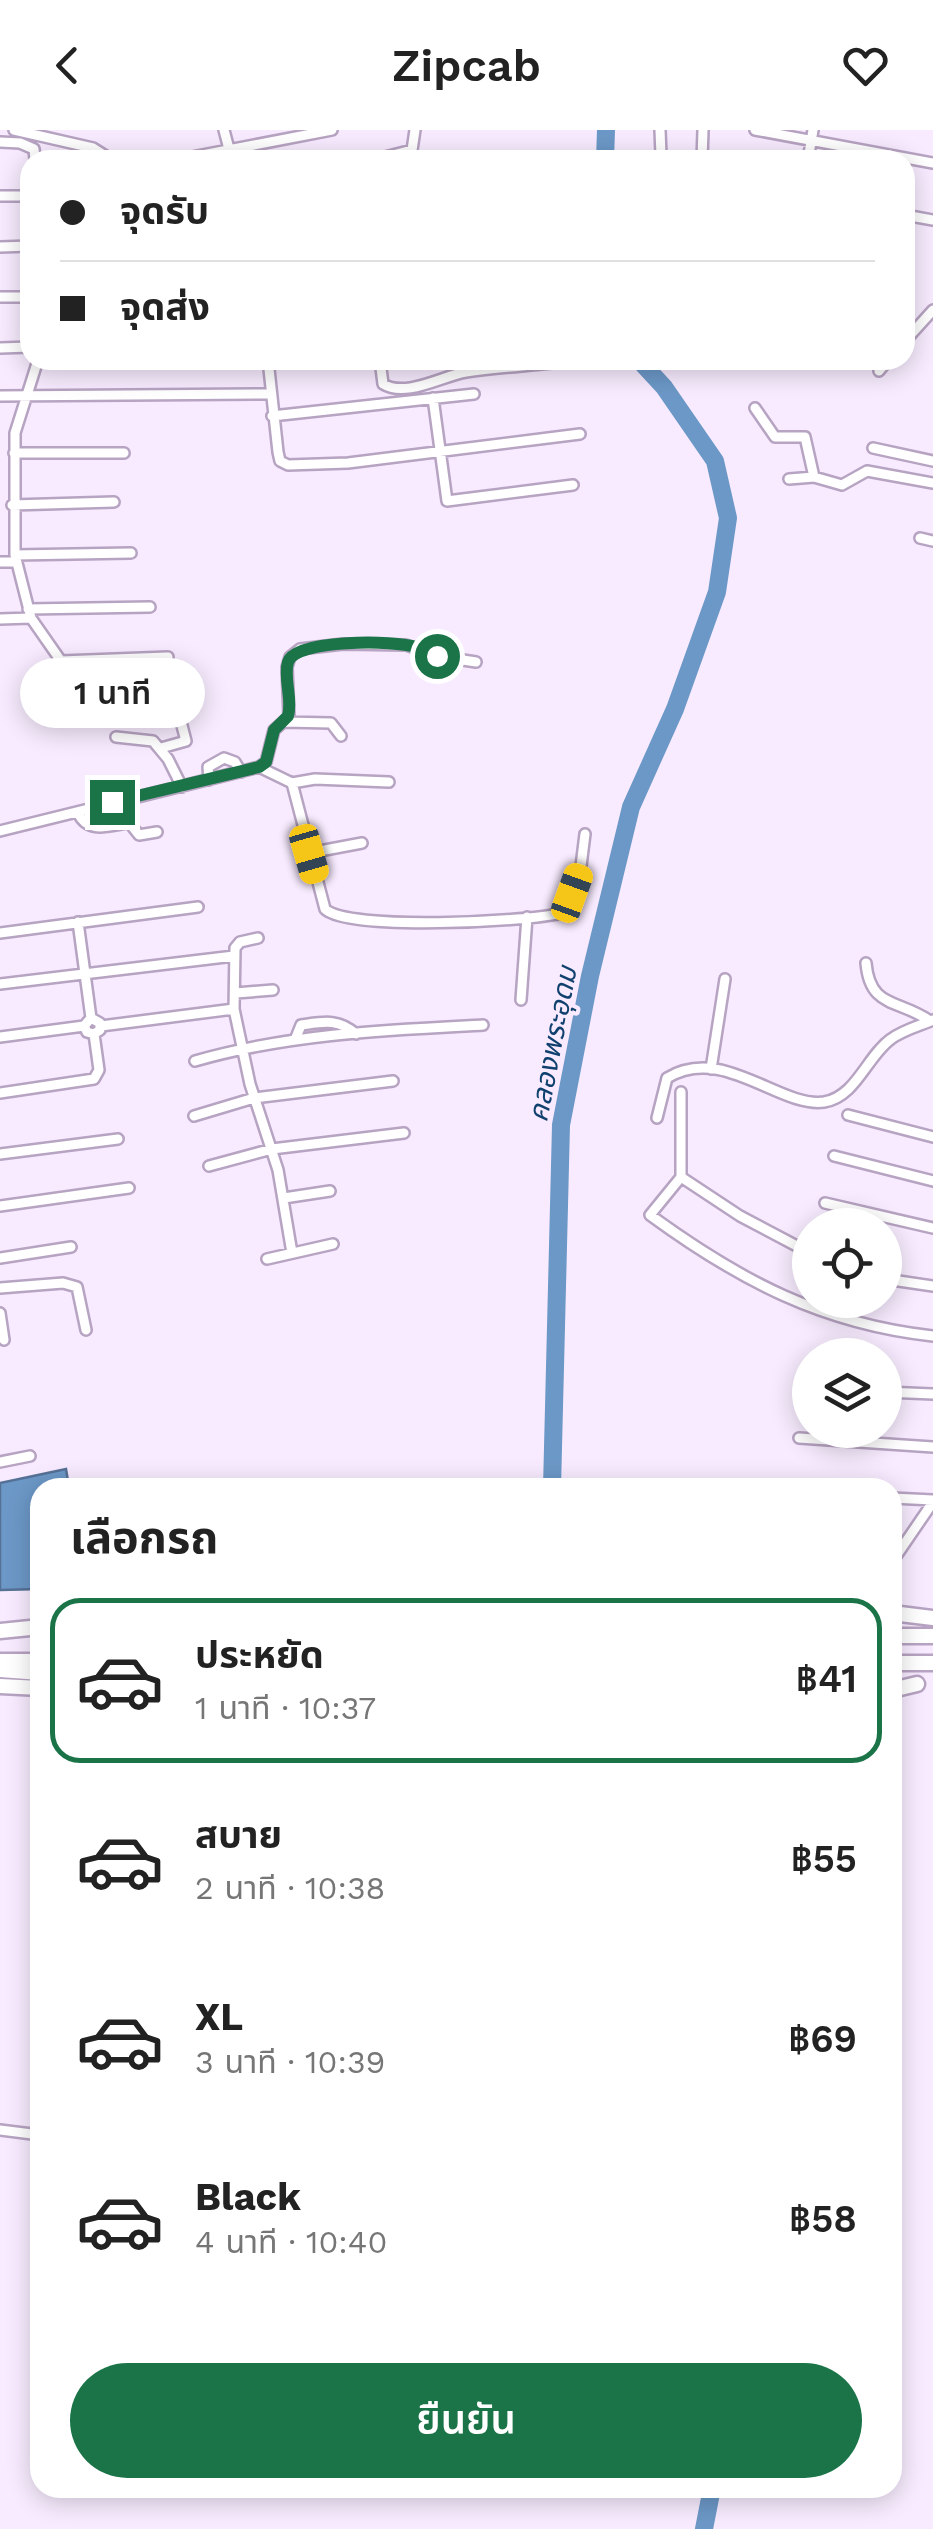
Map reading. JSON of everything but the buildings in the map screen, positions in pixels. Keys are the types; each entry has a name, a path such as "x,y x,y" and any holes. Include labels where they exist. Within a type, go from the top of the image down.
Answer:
{"main road":[{"path":"902,1614 933,1618"},
{"path":"0,1633 30,1628"},
{"path":"0,1633 30,1634"},
{"path":"902,1636 933,1636"},
{"path":"0,1662 30,1662"},
{"path":"902,1663 933,1663"},
{"path":"0,1670 30,1680"},
{"path":"0,1686 30,1684"}],"street":[{"path":"14,130 54,136 97,150"},
{"path":"224,130 229,149"},
{"path":"224,150 332,130"},
{"path":"755,130 812,135 877,150"},
{"path":"0,142 20,143 34,150"},
{"path":"915,330 933,310"},
{"path":"35,370 18,414 14,451 15,558 30,614 89,702"},
{"path":"268,370 280,461 288,465 348,464 580,434"},
{"path":"381,370 383,384 391,388 491,370"},
{"path":"0,396 269,394"},
{"path":"272,416 474,394"},
{"path":"433,398 447,501 573,485"},
{"path":"755,408 775,437 806,437 814,477"},
{"path":"873,448 933,462"},
{"path":"0,449 124,453"},
{"path":"789,480 814,477 842,485 872,471 933,483"},
{"path":"0,498 12,504"},
{"path":"0,510 12,504 114,502"},
{"path":"920,538 933,541"},
{"path":"0,562 131,553"},
{"path":"0,619 150,608"},
{"path":"0,832 259,767 266,762 274,730 290,711 288,662 300,648 406,645 437,656 476,662"},
{"path":"61,661 168,658"},
{"path":"78,684 114,659"},
{"path":"161,748 186,740 180,718"},
{"path":"284,722 331,723 341,736"},
{"path":"116,737 146,738 161,748 182,786"},
{"path":"209,780 208,767 224,758 235,762 240,772"},
{"path":"259,767 268,775 292,783 315,778 389,782"},
{"path":"292,783 325,909 336,917 407,923 555,915 568,906 582,864 584,834"},
{"path":"112,802 138,835 157,832"},
{"path":"78,814 82,823 90,827 127,823"},
{"path":"309,854 362,843"},
{"path":"0,933 198,908"},
{"path":"521,1000 527,917"},
{"path":"78,922 87,1032 234,1009"},
{"path":"258,938 236,944 234,1009 254,1098 284,1198 292,1253"},
{"path":"0,984 234,956"},
{"path":"866,963 868,984 876,996 932,1020"},
{"path":"711,1070 725,979"},
{"path":"236,994 273,990"},
{"path":"657,1118 668,1078 711,1070 738,1074 802,1099 825,1102 852,1084 889,1040 932,1020"},
{"path":"0,1037 87,1022"},
{"path":"195,1061 241,1048 295,1040 483,1025"},
{"path":"0,1093 94,1080 99,1070 97,1030"},
{"path":"194,1116 254,1098 393,1081"},
{"path":"681,1092 680,1177 650,1216 715,1262 777,1293 860,1325 933,1336"},
{"path":"848,1115 933,1137"},
{"path":"209,1166 272,1149 404,1133"},
{"path":"0,1154 118,1139"},
{"path":"834,1156 933,1181"},
{"path":"680,1177 792,1243"},
{"path":"0,1206 128,1188"},
{"path":"284,1198 330,1191"},
{"path":"825,1203 933,1228"},
{"path":"268,1259 333,1244"},
{"path":"0,1258 71,1248"},
{"path":"902,1281 933,1286"},
{"path":"0,1288 77,1286 86,1330"},
{"path":"0,1313 4,1340"},
{"path":"902,1393 933,1394"},
{"path":"902,1445 933,1447"},
{"path":"0,1462 30,1456"},
{"path":"902,1499 933,1501"},
{"path":"902,1540 933,1501"},
{"path":"0,2130 30,2134"}],"water":[{"path":"66,1469 68,1478 30,1478 30,1589 0,1590 0,1483"}],"waterway":[{"name":"คลองพระอุดม","path":"605,150 606,130"},
{"name":"คลองพระอุดม","path":"552,1478 561,1125 590,976 631,807 675,709 717,592 728,518 715,461 648,370"},
{"name":"คลองพระอุดม","path":"704,2529 710,2498"}],"route":[{"path":"112,802 259,767 266,762 274,730 290,711 287,668 293,652 300,648 406,645 437,656"}]}
